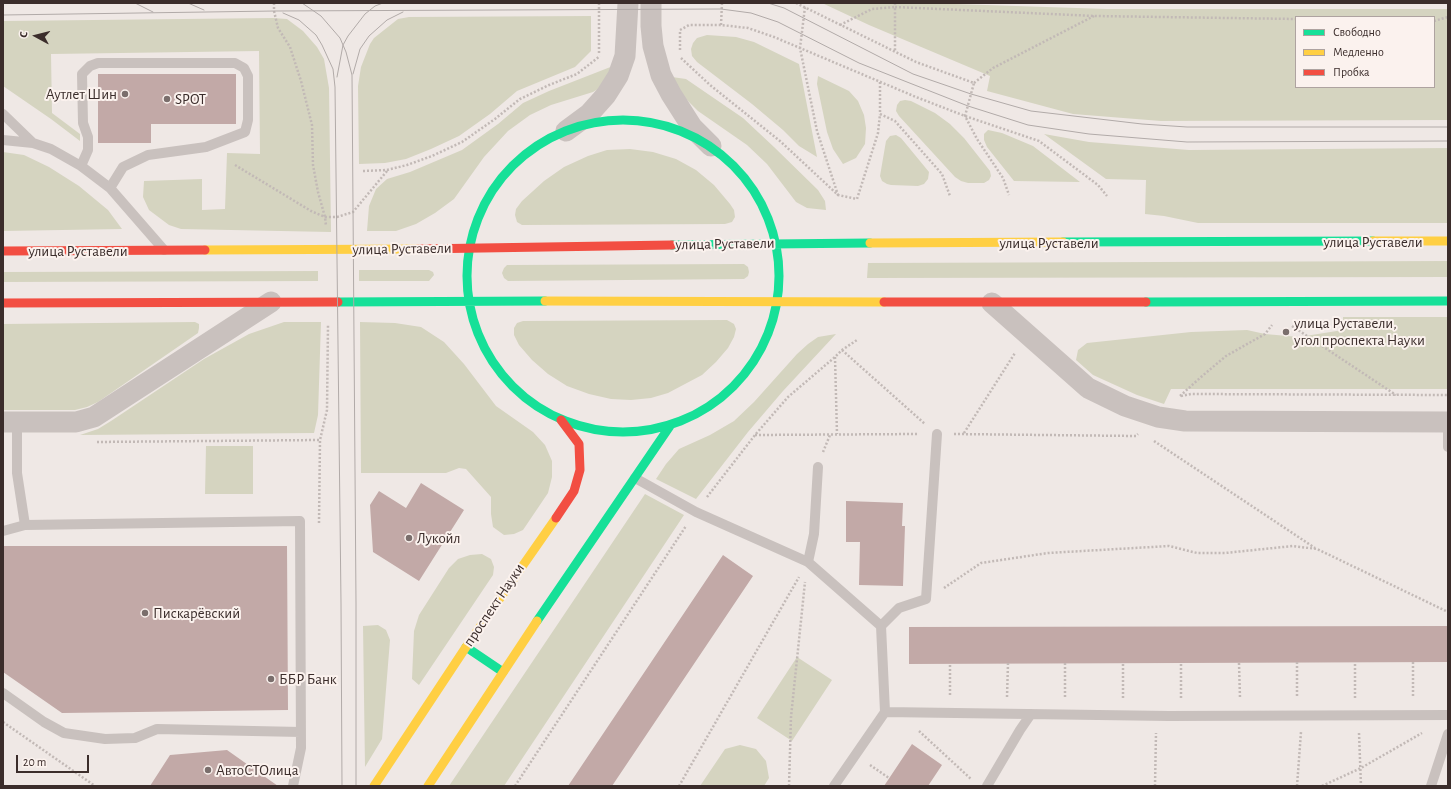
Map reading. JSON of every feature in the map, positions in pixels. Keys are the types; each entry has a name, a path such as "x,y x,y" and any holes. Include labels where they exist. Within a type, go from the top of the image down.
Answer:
{"main road":[{"name":"проспект Науки","path":"615,120 640,121 671,128 688,134 710,146 734,165 753,189 767,215 776,244 780,273 778,302 765,343 754,362 726,395 709,408 670,426 640,432 615,433 596,431 561,420 544,411 513,387 489,356 480,339 469,302 467,273 469,248 483,208 504,176 517,162 548,139 566,131 596,123 615,120"},
{"name":"улица Руставели","path":"3,251 328,250 776,244 1448,241"},
{"path":"3,303 992,303 1448,301"},
{"name":"проспект Науки","path":"374,786 466,647 574,491 580,470 579,444 561,420"},
{"path":"428,786 503,672 670,426"},
{"path":"466,647 503,672"}],"street":[{"name":"проспект Науки","path":"566,131 589,114 606,95 618,76 625,56 628,3"},
{"name":"проспект Науки","path":"651,3 653,46 661,75 692,127 710,146"},
{"path":"10,422 76,422 94,417 271,302"},
{"path":"992,303 1088,388 1125,406 1158,417 1185,421 1448,422"}],"lane":[{"path":"81,166 88,150 88,137 83,123 82,74 90,66 98,63 236,63 244,68 248,76 248,120 244,132 206,147 148,155 123,167 110,188"},
{"path":"3,114 33,143"},
{"path":"3,140 33,143 51,149 81,166 110,188 164,250"},
{"path":"10,422 25,525"},
{"path":"1448,422 1448,447"},
{"path":"881,626 899,608 926,599 937,434"},
{"path":"808,562 814,534 818,467"},
{"path":"635,478 696,512 808,562 881,626 885,712 834,786"},
{"path":"3,531 25,525 300,521 301,748 293,786"},
{"path":"3,693 44,722 64,733 105,739 136,738 157,729 301,732"},
{"path":"885,712 1157,716 1448,715"},
{"path":"987,786 1031,714"},
{"path":"1431,786 1448,734"}],"path":[{"path":"274,3 274,11 278,28 290,47 301,81 312,125 314,165 318,192 325,217 328,250"},
{"path":"599,3 599,56"},
{"path":"721,25 722,3"},
{"path":"796,3 916,62 974,83"},
{"path":"895,3 895,52"},
{"path":"805,7 800,48 817,131 838,195"},
{"path":"840,25 872,9 895,7 1095,16 1295,19"},
{"path":"1009,195 1003,178 977,139 966,116 974,83 993,68 1095,16"},
{"path":"1435,21 1448,17"},
{"path":"880,82 880,114 878,133 857,199 838,195 780,141 710,85 680,57 680,30 689,25 721,25 748,28 800,48 966,116 1039,142 1098,185 1107,196"},
{"path":"363,171 387,170 407,165 432,156 462,142 520,99 577,74 599,56 607,56"},
{"path":"880,114 895,121 942,174 950,196"},
{"path":"235,165 311,211 325,217 337,217 353,212 387,170"},
{"path":"94,442 320,440 327,410 328,302"},
{"path":"1180,396 1226,356 1265,334 1274,323"},
{"path":"1288,323 1396,395"},
{"path":"515,786 696,512 755,435 788,397 842,350 857,340"},
{"path":"842,350 937,434"},
{"path":"964,434 1016,353"},
{"path":"835,357 837,434"},
{"path":"1154,440 1317,549 1448,612"},
{"path":"926,599 981,563 1048,553 1169,546 1197,553 1225,553 1293,546 1317,549"},
{"path":"679,786 808,562"},
{"path":"789,786 791,717 808,562"},
{"path":"1297,662 1300,715 1297,786"},
{"path":"1355,662 1356,715 1361,786"},
{"path":"1413,662 1413,715"},
{"path":"1007,713 1008,663"},
{"path":"1065,714 1066,663"},
{"path":"1123,663 1123,715"},
{"path":"1181,663 1181,716"},
{"path":"1239,663 1240,716"},
{"path":"949,712 950,664"},
{"path":"899,712 973,781"},
{"path":"1155,786 1157,716"},
{"path":"3,722 95,786"},
{"path":"1322,786 1360,768 1428,730"},
{"path":"855,755 889,778"}],"green space":[{"path":"822,3 925,3 1107,9 1448,9 1448,120 1161,121 1073,114 987,91 990,76 869,25"},
{"path":"591,16 591,51 575,67 517,91 490,114 459,136 431,149 406,159 385,163 359,164 358,86 361,67 374,38 398,19 409,17"},
{"path":"287,19 303,31 317,47 324,59 329,88 331,232 181,229 169,225 149,210 143,197 144,181 202,179 202,210 225,209 227,153 260,154 259,51 51,54 52,113 80,134 80,141 3,86 3,21"},
{"path":"707,35 736,37 754,42 799,64 817,157 799,146 783,130 752,104 697,62 692,56 691,49 693,43 697,38"},
{"path":"613,66 603,86 593,92 551,105 530,115 508,131 484,157 454,199 435,213 416,224 396,231 367,231 369,206 376,189 387,179 410,172 462,150 498,124 523,103 549,91"},
{"path":"818,76 849,91 858,101 864,115 866,128 865,144 856,158 843,164 833,149 827,132 817,84"},
{"path":"672,77 686,79 743,118 818,190 825,201 826,210 807,208 796,202 767,164 747,145 698,111 684,97"},
{"path":"900,101 911,101 935,113 950,124 964,138 990,171 991,176 989,180 984,183 968,183 955,177 899,116 896,111 897,105"},
{"path":"988,130 1002,133 1033,146 1080,182 1014,181 987,147 984,140 984,134"},
{"path":"1044,134 1089,142 1189,150 1448,148 1448,223 1198,223 1164,216 1145,214 1146,180 1106,179"},
{"path":"896,135 901,138 929,172 928,179 924,184 918,186 891,185 882,181 880,176 886,141 890,136"},
{"path":"630,149 653,152 676,159 696,170 714,185 730,204 734,210 735,217 732,222 725,224 522,225 517,222 515,215 516,209 522,201 544,181 564,167 588,156 607,150"},
{"path":"3,152 24,155 49,167 79,186 108,210 122,229 3,231"},
{"path":"1448,261 1448,277 867,278 868,263"},
{"path":"744,264 748,267 749,272 748,276 744,279 508,281 504,278 502,273 507,265"},
{"path":"359,270 429,270 433,272 434,275 429,281 359,281"},
{"path":"318,271 318,281 3,282 3,272"},
{"path":"1343,317 1448,317 1448,389 1171,389 1164,404 1137,395 1093,375 1076,360 1078,350 1087,343 1191,332 1247,330 1265,334 1299,337 1343,330"},
{"path":"727,320 734,324 736,329 734,337 728,348 702,375 668,393 651,398 631,400 611,399 589,394 567,386 548,374 532,360 519,345 514,335 514,328 517,323 523,321"},
{"path":"195,322 199,324 198,333 98,402 75,410 3,410 3,324"},
{"path":"284,322 321,322 318,415 314,433 80,435 98,429 204,359 249,334"},
{"path":"360,322 395,323 421,327 444,342 464,364 496,406 533,432 545,445 552,461 552,477 548,493 523,530 514,534 504,535 493,527 491,497 466,469 459,468 446,473 361,473"},
{"path":"836,334 783,391 748,432 696,499 656,479 679,449 710,435 734,421 754,402 797,354 808,344 818,337"},
{"path":"206,446 253,446 253,494 205,494"},
{"path":"645,494 684,515 504,786 449,786"},
{"path":"482,554 491,559 494,567 493,575 419,685 412,679 414,631 419,615 449,568 458,559 470,555"},
{"path":"378,625 386,630 390,640 382,739 365,767 363,626"},
{"path":"797,657 832,680 792,741 757,718"},
{"path":"740,745 756,749 766,761 769,778 764,786 700,786 725,749"}],"building":[{"name":"SPOT","path":"98,74 236,74 236,124 151,124 151,143 98,143"},
{"name":"Лукойл","path":"421,483 464,510 419,581 373,552 370,505 379,491 406,508"},
{"path":"846,501 903,503 902,526 905,526 903,586 859,585 860,542 846,542"},
{"name":"Пискарёвский","path":"3,546 287,546 288,710 62,713 3,672"},
{"path":"723,555 753,576 612,786 568,786"},
{"path":"1448,626 1448,662 909,664 909,627"},
{"path":"912,744 942,765 928,786 884,786"},
{"name":"АвтоСТОлица","path":"227,750 278,786 150,786 170,755"}],"tram line":[{"path":"135,3 153,12"},
{"path":"188,3 204,10"},
{"path":"302,3 321,16 340,38 346,52 352,75 356,786"},
{"path":"337,77 343,45 348,36 365,14 375,6 383,3"},
{"path":"768,3 784,8 913,74 971,94 1031,111 1142,124 1187,127 1448,127"},
{"path":"3,15 274,11 721,9 751,13 778,22 859,63 968,106 1028,125 1089,134 1187,142 1448,141"},
{"path":"353,74 360,49 369,36 387,20 403,12"},
{"path":"283,13 299,20 316,35 333,69 335,87 342,786"}],"traffic: fast":[{"path":"623,120 653,123 697,138 722,155 744,177 761,202 767,216 776,246 779,276 776,306 761,350 744,375 722,397 697,414 683,420 653,429 623,432 593,429 549,414 524,397 502,375 485,350 479,336 470,306 467,276 470,246 485,202 502,177 524,155 549,138 563,132 593,123 623,120"},
{"path":"1063,242 1373,241"},
{"path":"672,245 870,243"},
{"path":"338,302 545,301"},
{"path":"1146,302 1448,301"},
{"path":"537,621 670,426"},
{"path":"466,647 503,672"}],"traffic: slow":[{"path":"1373,241 1448,241"},
{"path":"870,243 1063,242"},
{"path":"205,250 418,249"},
{"path":"545,301 884,302"},
{"path":"374,786 466,647 556,518"},
{"path":"428,786 537,621"}],"traffic: jam":[{"path":"418,249 672,245"},
{"path":"3,251 205,250"},
{"path":"3,303 338,302"},
{"path":"884,302 1146,302"},
{"path":"556,518 574,491 580,470 579,444 561,420"}],"place":[{"name":"Аутлет Шин","path":"125,94"},
{"name":"SPOT","path":"167,99"},
{"name":"улица Руставели, угол проспекта Науки","path":"1286,332"},
{"name":"Лукойл","path":"409,538"},
{"name":"Пискарёвский","path":"145,613"},
{"name":"ББР Банк","path":"271,679"},
{"name":"АвтоСТОлица","path":"208,770"}]}
